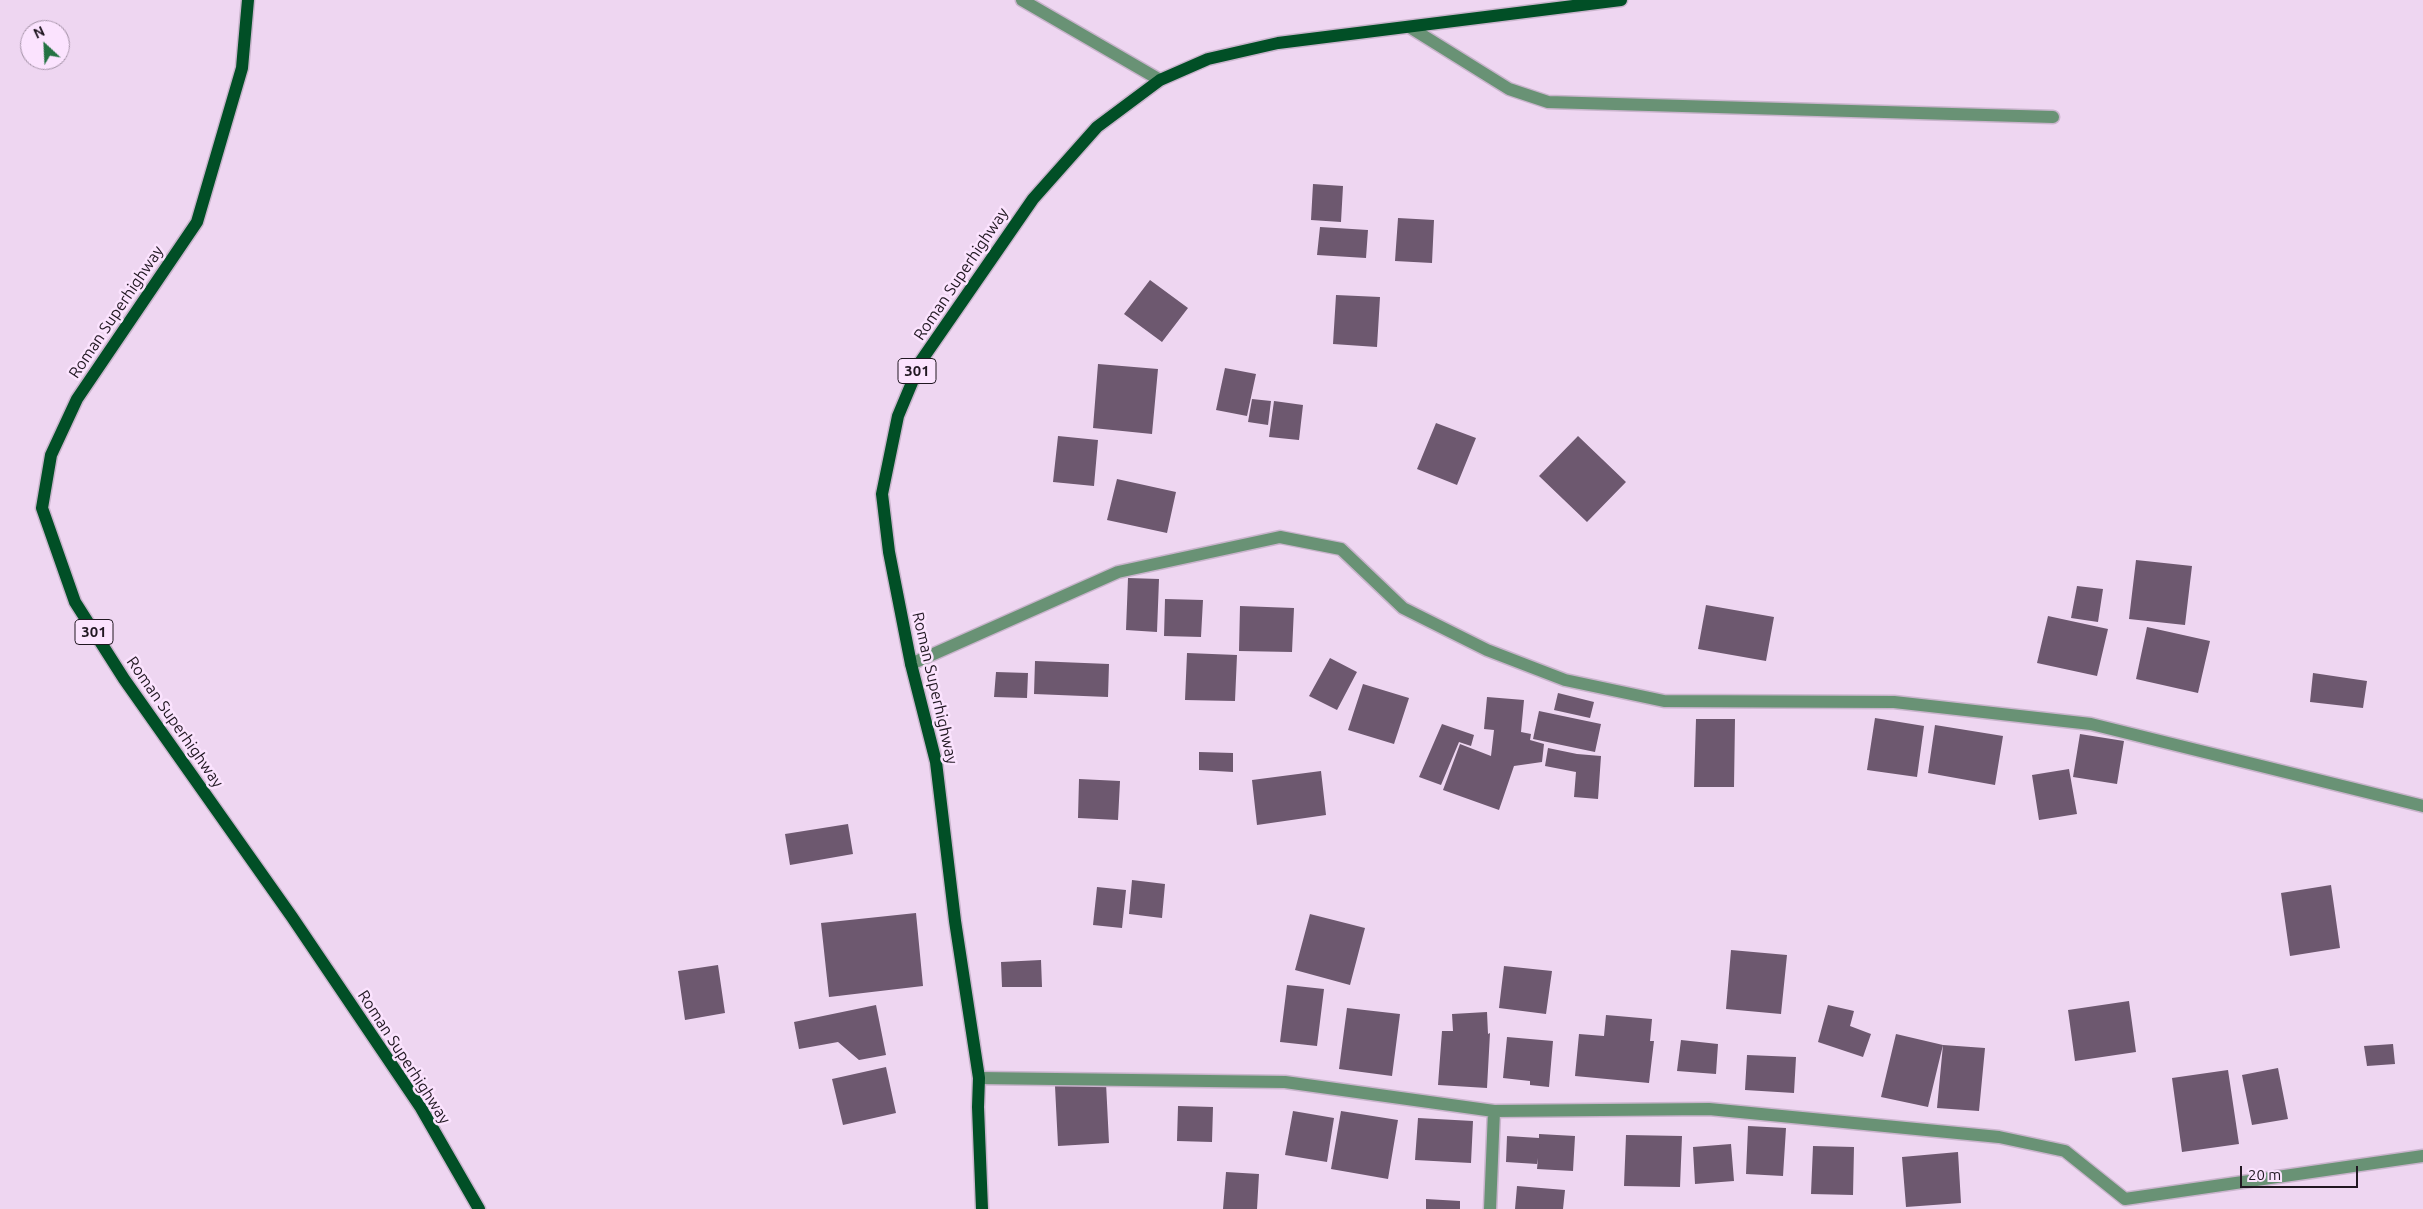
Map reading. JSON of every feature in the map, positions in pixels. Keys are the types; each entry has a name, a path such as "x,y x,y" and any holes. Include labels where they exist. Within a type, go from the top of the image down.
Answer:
{"main road":[{"name":"Roman Superhighway","path":"248,0 242,68 196,222 77,399 51,455 42,508 53,546 74,602 124,679 292,917 420,1108 479,1209"},
{"name":"Roman Superhighway","path":"982,1209 978,1107 979,1078 955,921 936,762 912,664 889,552 882,494 898,416 922,361 1033,198 1097,126 1160,80 1208,59 1278,43 1411,28 1621,0"}],"street":[{"path":"1022,0 1160,80"},
{"path":"1411,28 1509,89 1548,102 2052,117"},
{"path":"912,664 1118,572 1280,537 1341,549 1404,608 1487,650 1565,680 1664,701 1894,702 2091,724 2423,806"},
{"path":"979,1078 1285,1082 1494,1111 1709,1109 1999,1137 2065,1151 2129,1204 2423,1156"},
{"path":"1490,1209 1494,1111"}],"building":[{"path":"1313,184 1343,186 1341,222 1311,220"},
{"path":"1398,218 1434,220 1432,263 1395,261"},
{"path":"1320,227 1368,230 1366,258 1317,255"},
{"path":"1150,280 1188,308 1162,342 1124,314"},
{"path":"1336,295 1380,297 1377,347 1333,344"},
{"path":"1098,364 1158,369 1152,434 1093,428"},
{"path":"1225,368 1256,374 1247,416 1216,410"},
{"path":"1252,399 1271,401 1268,425 1248,422"},
{"path":"1274,401 1303,405 1299,440 1269,437"},
{"path":"1436,423 1476,438 1457,485 1417,469"},
{"path":"1058,436 1098,440 1094,486 1053,482"},
{"path":"1578,436 1626,482 1587,522 1539,476"},
{"path":"1117,479 1176,492 1167,533 1107,520"},
{"path":"2136,560 2192,566 2185,625 2129,619"},
{"path":"1128,578 1159,579 1157,632 1126,630"},
{"path":"2077,586 2103,589 2098,622 2071,618"},
{"path":"1165,599 1203,600 1201,637 1164,636"},
{"path":"1706,605 1774,617 1766,661 1698,649"},
{"path":"1240,606 1294,608 1292,652 1239,651"},
{"path":"2048,616 2108,629 2097,676 2037,663"},
{"path":"2147,627 2210,641 2198,693 2136,679"},
{"path":"1187,653 1237,655 1235,701 1185,700"},
{"path":"1330,658 1357,672 1337,710 1309,696"},
{"path":"1035,661 1109,664 1108,697 1034,694"},
{"path":"996,672 1028,673 1027,698 994,697"},
{"path":"2313,673 2367,681 2363,708 2310,702"},
{"path":"1363,684 1409,698 1394,744 1348,730"},
{"path":"1558,693 1594,702 1590,718 1554,710"},
{"path":"1487,697 1524,700 1521,732 1531,734 1530,740 1544,744 1542,762 1514,766 1499,810 1443,790 1460,744 1491,756 1494,730 1484,729"},
{"path":"1539,711 1601,724 1595,752 1533,739"},
{"path":"1875,718 1924,726 1917,777 1867,770"},
{"path":"1696,719 1735,719 1734,787 1694,787"},
{"path":"1442,724 1474,735 1471,746 1459,742 1441,785 1419,777"},
{"path":"1935,725 2003,736 1995,785 1928,773"},
{"path":"2080,734 2124,741 2117,784 2073,777"},
{"path":"1548,748 1577,754 1601,756 1598,799 1574,797 1576,772 1545,766"},
{"path":"1199,752 1233,753 1233,772 1199,770"},
{"path":"2069,769 2077,814 2039,820 2032,775"},
{"path":"1321,771 1326,815 1257,825 1252,780"},
{"path":"1079,779 1120,781 1118,820 1078,818"},
{"path":"848,824 853,854 790,865 785,834"},
{"path":"1132,880 1165,884 1162,918 1129,914"},
{"path":"2331,885 2340,948 2290,956 2281,893"},
{"path":"1097,887 1126,890 1122,928 1093,925"},
{"path":"916,913 923,986 829,997 821,923"},
{"path":"1310,914 1365,928 1350,985 1295,970"},
{"path":"1731,950 1787,955 1781,1014 1726,1009"},
{"path":"1041,960 1042,987 1002,987 1001,962"},
{"path":"718,965 725,1013 685,1020 678,971"},
{"path":"1504,966 1552,971 1546,1014 1499,1008"},
{"path":"1287,985 1324,989 1317,1046 1280,1042"},
{"path":"2129,1001 2136,1052 2075,1061 2068,1010"},
{"path":"876,1005 886,1055 859,1060 838,1042 799,1049 794,1022"},
{"path":"1828,1005 1854,1011 1850,1026 1871,1034 1863,1057 1818,1042"},
{"path":"1347,1008 1400,1014 1392,1076 1339,1069"},
{"path":"1487,1012 1488,1034 1490,1033 1487,1088 1438,1085 1442,1031 1453,1031 1452,1014"},
{"path":"1606,1015 1652,1019 1650,1041 1654,1041 1649,1083 1575,1076 1579,1034 1604,1036"},
{"path":"1896,1034 1943,1045 1928,1107 1881,1097"},
{"path":"1507,1037 1553,1041 1549,1087 1530,1085 1530,1081 1503,1078"},
{"path":"1681,1040 1718,1044 1716,1074 1677,1071"},
{"path":"2393,1044 2395,1064 2367,1066 2364,1046"},
{"path":"1943,1045 1985,1048 1979,1111 1937,1108"},
{"path":"1747,1055 1796,1057 1794,1093 1745,1090"},
{"path":"886,1067 896,1113 843,1125 832,1079"},
{"path":"2278,1068 2288,1119 2252,1125 2242,1075"},
{"path":"2228,1070 2239,1144 2182,1152 2172,1078"},
{"path":"1106,1083 1109,1143 1058,1146 1055,1086"},
{"path":"1178,1106 1213,1107 1212,1142 1177,1141"},
{"path":"1293,1111 1334,1118 1327,1162 1285,1155"},
{"path":"1341,1111 1398,1120 1388,1179 1331,1169"},
{"path":"1418,1118 1473,1121 1471,1163 1415,1160"},
{"path":"1748,1126 1786,1128 1783,1176 1746,1174"},
{"path":"1539,1134 1575,1136 1573,1171 1537,1169 1538,1158 1537,1164 1506,1162 1507,1136 1539,1138"},
{"path":"1626,1135 1682,1136 1680,1187 1624,1186"},
{"path":"1731,1144 1734,1181 1695,1184 1693,1147"},
{"path":"1813,1146 1854,1147 1853,1195 1811,1194"},
{"path":"1958,1152 1961,1203 1906,1207 1902,1157"},
{"path":"1226,1172 1259,1174 1257,1209 1223,1209"},
{"path":"1517,1186 1565,1190 1563,1209 1515,1209"},
{"path":"1426,1199 1460,1201 1460,1209 1426,1209"}]}
